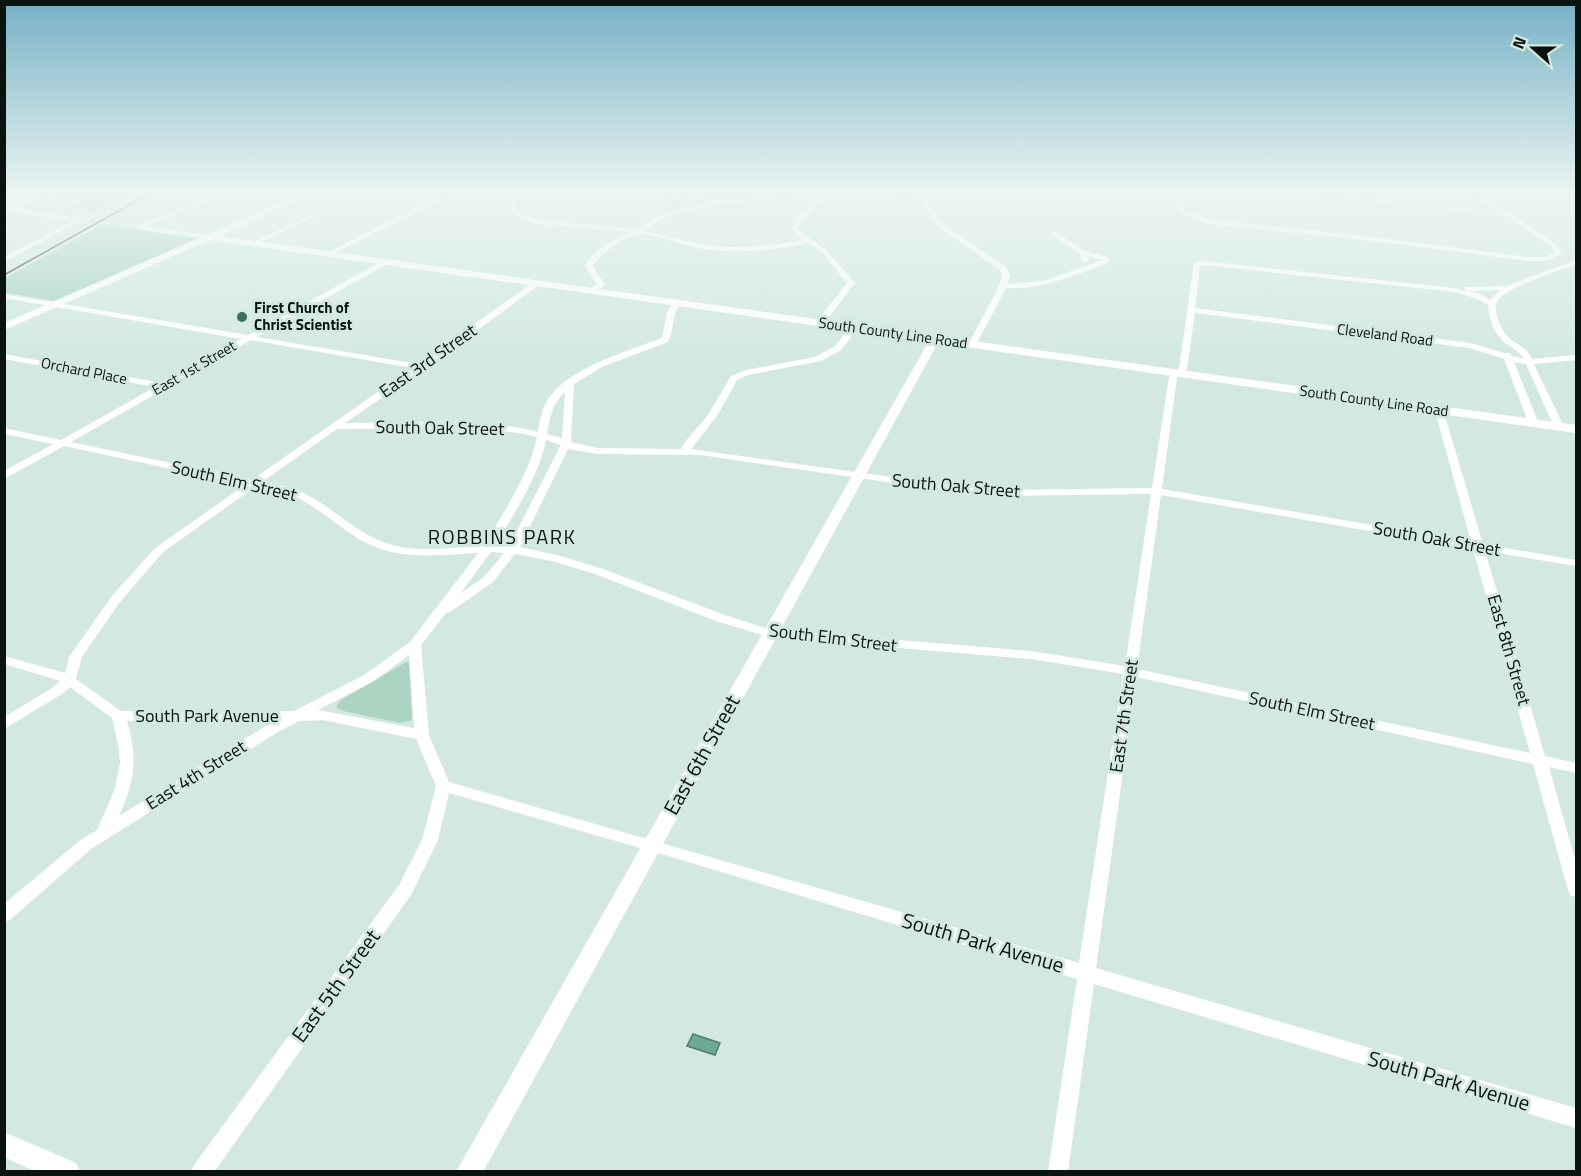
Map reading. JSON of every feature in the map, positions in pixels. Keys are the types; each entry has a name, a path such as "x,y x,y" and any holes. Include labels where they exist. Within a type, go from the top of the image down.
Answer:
{"main road":[{"path":"4,327 182,249"},
{"name":"South County Line Road","path":"294,249 1576,429"}],"street":[{"path":"4,261 26,249"},
{"path":"329,254 339,249"},
{"path":"593,291 601,284 589,267 592,260 604,249"},
{"path":"817,323 823,319 851,282 832,259 819,249"},
{"path":"972,345 1003,286 1006,275 1003,269 973,249"},
{"path":"1003,286 1026,287 1047,284 1105,261 1106,258 1083,253 1077,249"},
{"path":"1451,249 1517,258 1546,259 1566,266"},
{"path":"1546,259 1558,254 1556,249"},
{"path":"1083,253 1089,266"},
{"name":"East 1st Street","path":"4,476 384,262"},
{"path":"1534,424 1493,317 1492,304 1500,293 1508,288 1576,262"},
{"name":"East 7th Street","path":"1058,1172 1155,491 1173,377 1183,369 1197,265 1204,263 1454,290"},
{"name":"East 3rd Street","path":"69,680 76,657 88,639 116,599 152,556 538,283"},
{"path":"1454,290 1508,288"},
{"path":"1454,290 1478,296 1492,304"},
{"path":"4,296 421,367"},
{"name":"East 4th Street","path":"4,915 71,856 102,834 235,751 369,678 415,645 488,548 525,483 543,440 541,435 549,405 570,383 601,364 665,340 668,336 669,314 677,303"},
{"name":"Cleveland Road","path":"1191,310 1471,346 1508,359 1529,362 1572,357"},
{"path":"685,451 688,444 712,416 734,378 746,373 818,358 838,348 854,328"},
{"name":"East 6th Street","path":"469,1172 935,339"},
{"path":"1471,346 1503,341 1538,353 1572,357"},
{"path":"1517,346 1529,362 1559,427"},
{"name":"Orchard Place","path":"4,356 163,386"},
{"name":"East 4th Street","path":"440,612 489,579 513,549 566,444 570,383"},
{"name":"East 8th Street","path":"1440,411 1576,890"},
{"name":"South Oak Street","path":"335,426 466,425 520,430 591,450 626,453 685,451 939,487 1004,493 1155,491 1576,563"},
{"name":"South Elm Street","path":"4,431 299,494 311,500 346,527 385,546 414,551 513,549 607,574 702,611 771,633 883,645 1026,654 1101,664 1576,768"},
{"path":"415,645 422,735 443,786"},
{"name":"South Park Avenue","path":"4,660 40,669 69,680 118,716 233,718 323,715 422,735"},
{"path":"4,724 57,691 69,680"},
{"name":"East 4th Street","path":"102,834 124,788 128,769 127,740 118,716"},
{"name":"South Park Avenue","path":"443,786 652,845 1576,1118"},
{"name":"East 5th Street","path":"201,1172 405,890 430,840 443,786"},
{"path":"4,1144 67,1172"}],"shaded area":[{"path":"58,249 175,249 55,301 5,293 4,279"},
{"path":"406,662 409,663 412,720 400,723 343,711 336,707 341,700"},
{"path":"693,1034 720,1043 715,1055 687,1046"}],"railway":[{"path":"4,275 51,249"}],"place":[{"name":"First Church of Christ Scientist","path":"242,317"}],"district":[{"name":"ROBBINS PARK","path":"502,537"}]}
